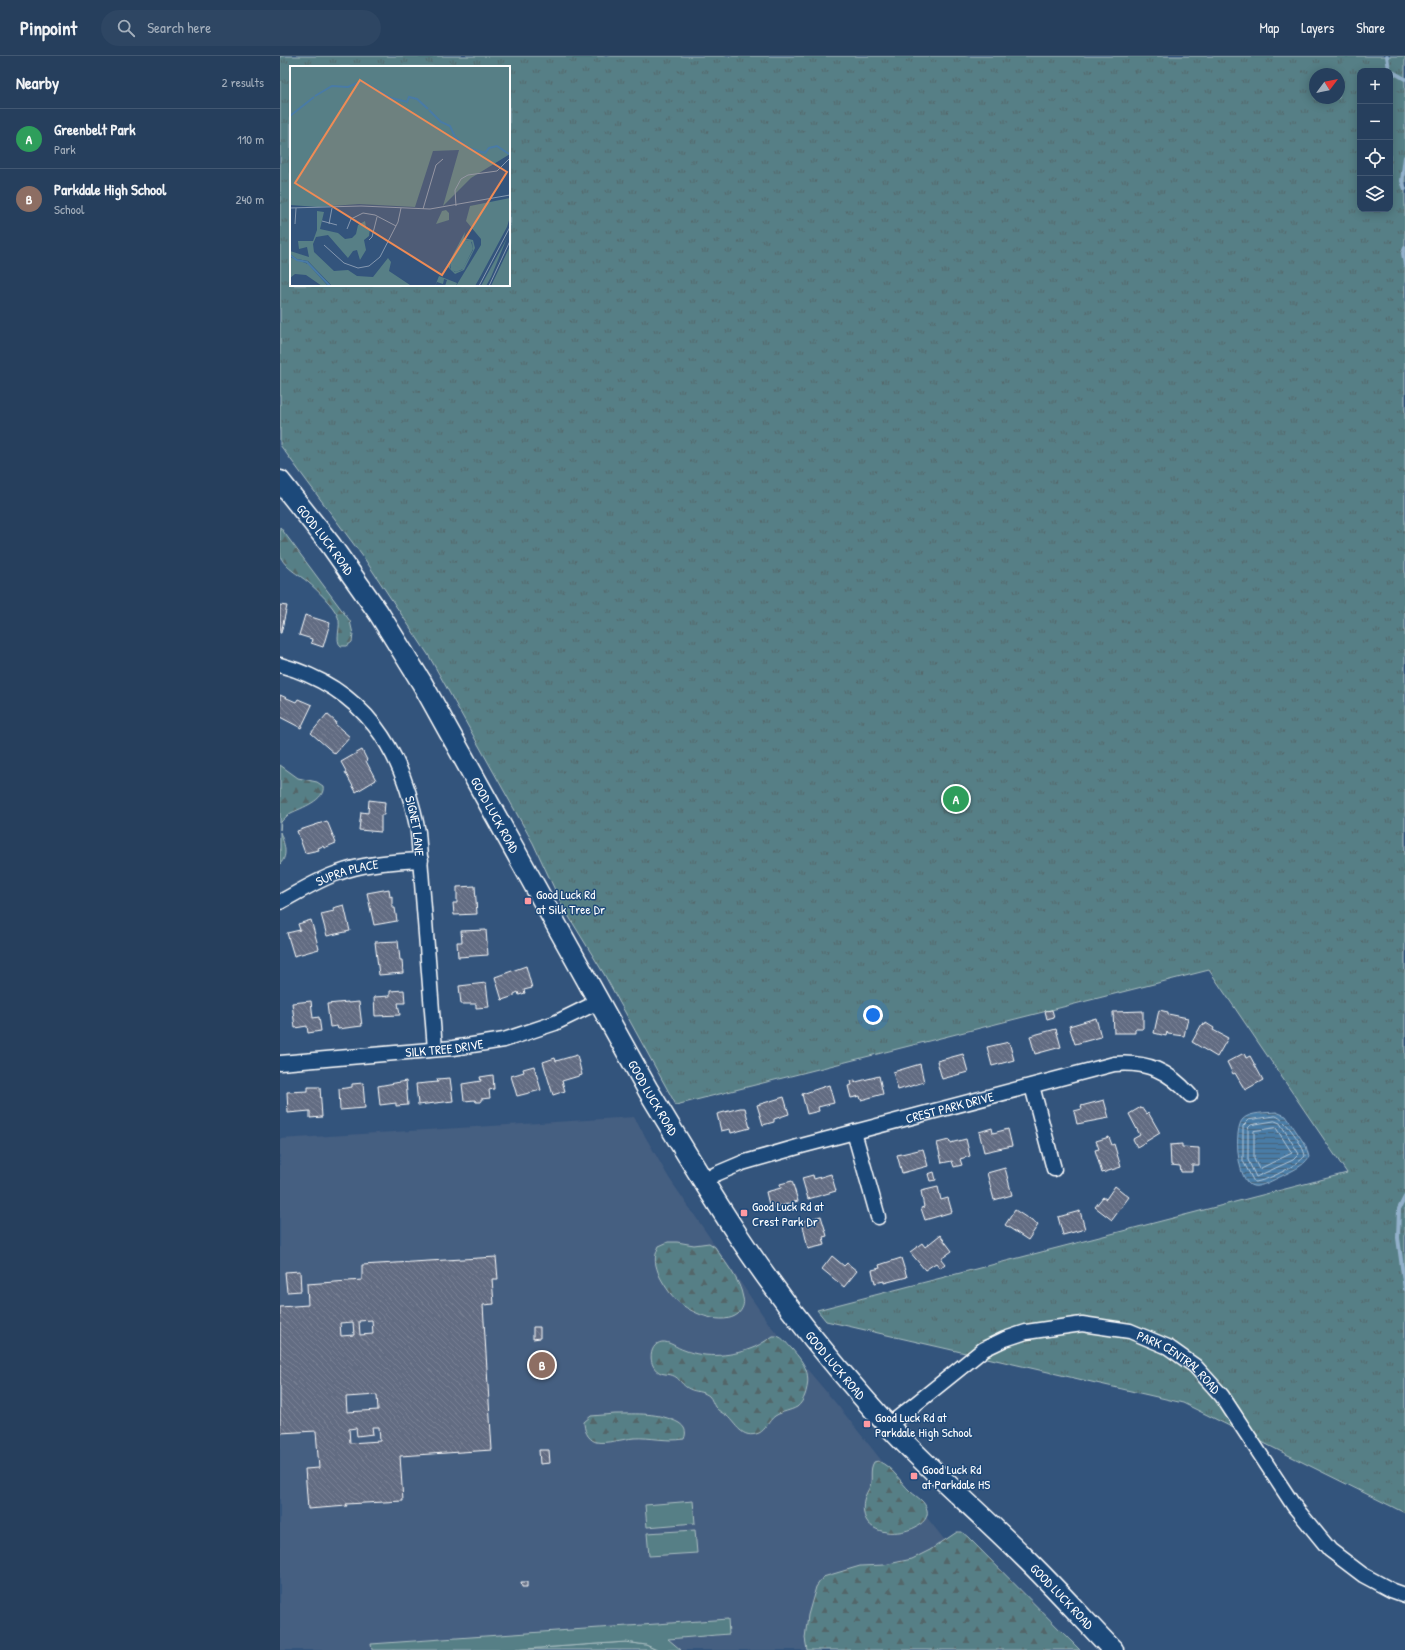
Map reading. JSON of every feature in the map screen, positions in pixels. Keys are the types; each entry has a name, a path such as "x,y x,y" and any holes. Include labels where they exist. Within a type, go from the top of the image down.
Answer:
{"main road":[{"name":"GOOD LUCK ROAD","path":"280,481 330,544 378,612 422,683 600,1001 648,1090 681,1146 737,1234 787,1303 829,1357 888,1426 942,1481 1025,1557 1113,1650"}],"street":[{"name":"SIGNET LANE","path":"280,665 315,677 338,691 355,704 381,734 392,751 409,790 418,832 421,860 435,1049"},
{"name":"SUPRA PLACE","path":"280,902 339,872 376,863 421,860"},
{"name":"SILK TREE DRIVE","path":"280,1063 435,1049 491,1042 528,1033 555,1023 600,1001"},
{"name":"CREST PARK DRIVE","path":"704,1181 742,1163 1114,1064 1126,1063 1147,1066 1172,1078 1190,1095"},
{"path":"1032,1086 1054,1169"},
{"path":"854,1132 878,1217"},
{"name":"PARK CENTRAL ROAD","path":"888,1426 984,1349 1005,1339 1026,1332 1082,1324 1130,1331 1168,1347 1195,1366 1222,1396 1294,1506 1330,1550 1363,1575 1391,1590 1405,1595"}],"shaded area":[{"path":"634,1117 669,1178 769,1324 839,1407 982,1587 930,1650 280,1650 280,1139"}],"green space":[{"path":"280,56 1405,56 1405,1513 1183,1403 826,1321 817,1310 1347,1173 1209,970 676,1105 604,974 563,907 533,843 429,656 364,558 280,445"},
{"path":"280,527 350,621 353,634 352,642 347,646 341,646 339,644 339,621 333,608 316,589 283,562 280,547"},
{"path":"280,765 298,778 317,782 323,786 323,791 321,795 312,803 286,817 281,822 280,830"},
{"path":"280,832 285,853 280,864"},
{"path":"668,1242 694,1245 709,1243 715,1247 732,1271 739,1284 744,1300 742,1309 738,1314 725,1319 717,1319 701,1315 687,1308 675,1298 667,1289 660,1277 655,1262 659,1246"},
{"path":"773,1336 784,1340 804,1365 808,1381 807,1388 801,1403 798,1406 775,1416 761,1432 753,1435 744,1433 740,1430 727,1416 714,1406 709,1396 684,1386 674,1376 659,1372 652,1364 652,1352 657,1344 662,1342 701,1355 720,1355 738,1353 747,1350 757,1346"},
{"path":"648,1414 671,1419 679,1423 684,1428 684,1439 665,1440 634,1438 596,1442 590,1439 585,1431 584,1422 591,1416"},
{"path":"878,1461 888,1467 911,1492 925,1504 927,1510 926,1518 918,1525 907,1530 894,1532 882,1531 871,1526 864,1515 864,1500 871,1483 872,1468 874,1462"},
{"path":"693,1501 695,1523 647,1527 645,1505"},
{"path":"695,1530 697,1553 649,1556 647,1533"},
{"path":"957,1532 962,1532 968,1537 1080,1650 807,1650 805,1638 808,1615 816,1587 823,1577 860,1566 884,1565 912,1559 930,1550"},
{"path":"728,1619 729,1634 668,1639 681,1650 657,1650 646,1645 626,1642 511,1650 372,1650 371,1644"},
{"path":"626,1642 646,1645 657,1650 511,1650"}],"water":[{"path":"1276,1112 1286,1116 1306,1146 1309,1157 1300,1166 1272,1181 1263,1185 1253,1186 1248,1183 1243,1176 1240,1166 1238,1155 1238,1133 1240,1124 1243,1119 1250,1115"}],"building":[{"path":"280,605 287,606 281,633 280,633"},
{"path":"305,615 330,623 323,647 311,643 312,639 299,635"},
{"path":"280,695 296,702 298,699 312,705 301,728 280,717"},
{"path":"327,714 336,722 335,724 350,737 335,754 311,733"},
{"path":"362,750 376,780 356,792 341,762"},
{"path":"369,800 385,802 384,815 381,815 381,832 359,830 361,812 368,813"},
{"path":"327,821 336,843 324,848 323,846 318,848 319,850 305,853 297,831"},
{"path":"475,886 477,914 454,915 453,903 457,903 457,887"},
{"path":"389,889 390,897 392,896 392,908 395,908 397,921 374,925 367,893"},
{"path":"344,905 350,931 327,936 321,914 334,911 333,908"},
{"path":"311,920 319,949 294,956 287,933 300,930 298,924"},
{"path":"486,930 488,955 458,957 457,942 462,942 461,931"},
{"path":"398,941 403,973 379,975 375,942"},
{"path":"526,966 532,988 524,990 525,993 519,995 518,992 514,994 514,996 502,1000 495,977"},
{"path":"486,983 489,1007 476,1008 476,1004 461,1004 459,986"},
{"path":"404,990 405,1003 398,1003 400,1015 375,1016 374,997 390,996 390,991"},
{"path":"311,1001 313,1018 319,1017 321,1031 308,1033 307,1026 295,1028 292,1003"},
{"path":"359,1002 362,1026 338,1029 337,1026 330,1027 327,1004"},
{"path":"1052,1010 1054,1017 1047,1019 1045,1011"},
{"path":"1159,1010 1168,1012 1168,1014 1188,1018 1184,1036 1168,1034 1167,1032 1166,1036 1154,1033"},
{"path":"1143,1011 1143,1029 1135,1029 1135,1033 1114,1033 1113,1012"},
{"path":"1096,1018 1101,1037 1075,1044 1069,1026"},
{"path":"1206,1023 1214,1028 1213,1030 1228,1038 1217,1057 1192,1042 1202,1024 1205,1025"},
{"path":"1056,1029 1061,1047 1035,1054 1030,1036"},
{"path":"1009,1042 1014,1060 992,1066 987,1047"},
{"path":"1244,1053 1246,1058 1250,1056 1263,1080 1245,1090 1235,1073 1233,1074 1227,1062"},
{"path":"963,1054 968,1072 942,1079 937,1061"},
{"path":"577,1055 582,1075 562,1081 565,1091 553,1095 543,1062 555,1058 556,1061"},
{"path":"920,1064 924,1082 898,1090 893,1072"},
{"path":"534,1066 541,1090 517,1096 511,1076 524,1072 523,1069"},
{"path":"493,1075 494,1089 489,1090 490,1098 481,1099 481,1102 476,1102 475,1100 464,1101 462,1084 481,1081 480,1077"},
{"path":"879,1076 883,1094 861,1100 860,1096 851,1098 848,1086 852,1085 851,1081 855,1080 855,1083"},
{"path":"450,1078 453,1101 418,1105 416,1084 438,1082 437,1079"},
{"path":"406,1081 408,1105 396,1106 396,1103 380,1105 378,1086"},
{"path":"363,1083 365,1108 340,1110 339,1089 352,1087 352,1084"},
{"path":"829,1085 834,1103 818,1107 819,1111 807,1114 802,1094"},
{"path":"308,1087 320,1087 322,1117 310,1118 310,1111 288,1113 287,1092 308,1091"},
{"path":"784,1097 789,1114 774,1119 774,1122 763,1125 757,1105"},
{"path":"1104,1100 1109,1118 1077,1124 1074,1111 1082,1109 1081,1106"},
{"path":"1141,1107 1146,1114 1148,1112 1160,1133 1137,1147 1133,1139 1140,1135 1129,1114"},
{"path":"745,1108 750,1128 731,1133 730,1129 721,1131 717,1114"},
{"path":"992,1128 993,1133 1008,1129 1012,1146 984,1152 979,1132"},
{"path":"1109,1137 1112,1145 1114,1144 1121,1167 1102,1173 1095,1150 1099,1149 1096,1141"},
{"path":"966,1139 970,1156 960,1159 962,1165 954,1167 952,1161 942,1163 937,1143 949,1140 950,1143"},
{"path":"1182,1144 1182,1147 1199,1148 1199,1165 1192,1165 1192,1172 1181,1172 1180,1166 1171,1165 1170,1145"},
{"path":"923,1149 928,1166 902,1173 897,1155"},
{"path":"1005,1168 1012,1195 994,1200 987,1173"},
{"path":"934,1172 936,1180 930,1181 928,1174"},
{"path":"831,1174 836,1191 808,1199 802,1178 813,1175 814,1179"},
{"path":"792,1181 798,1201 770,1209 766,1192 781,1188 780,1184"},
{"path":"1115,1186 1129,1197 1112,1220 1095,1207 1103,1197 1106,1199"},
{"path":"938,1187 941,1200 948,1198 952,1212 925,1220 921,1208 924,1207 921,1191"},
{"path":"1015,1210 1038,1225 1028,1240 1005,1225"},
{"path":"1080,1211 1085,1229 1063,1235 1058,1217"},
{"path":"821,1216 827,1236 823,1237 825,1245 808,1249 802,1221"},
{"path":"940,1235 952,1251 941,1259 945,1264 940,1268 936,1263 925,1270 910,1252 922,1243 925,1247"},
{"path":"832,1256 844,1266 847,1263 857,1271 844,1287 822,1269"},
{"path":"496,1257 498,1279 492,1279 494,1304 483,1305 492,1450 400,1456 403,1501 346,1504 347,1506 308,1509 305,1469 319,1468 316,1431 280,1433 280,1307 308,1305 307,1284 362,1280 362,1265","holes":["372,1320 373,1334 360,1335 359,1321","353,1322 354,1335 341,1336 340,1323","377,1395 378,1410 347,1412 346,1397","372,1427 379,1427 380,1441 350,1443 349,1429 356,1428 357,1436 373,1434"]},
{"path":"901,1258 907,1277 884,1283 884,1281 875,1283 872,1270 880,1268 879,1265"},
{"path":"300,1271 301,1291 287,1292 285,1272"},
{"path":"533,1327 540,1327 540,1338 533,1339"},
{"path":"539,1450 549,1450 550,1463 540,1464"},
{"path":"521,1582 527,1582 527,1587 522,1587"}],"waterway":[{"path":"1387,56 1389,70 1405,79"},
{"path":"1405,157 1402,181 1405,189"},
{"path":"1405,248 1403,253 1405,265"},
{"path":"1405,1197 1399,1209 1398,1238 1405,1289"}],"place":[{"name":"Greenbelt Park","path":"956,799"},
{"name":"Good Luck Rd at Silk Tree Dr","path":"528,901"},
{"name":"Good Luck Rd at Crest Park Dr","path":"744,1213"},
{"name":"Parkdale High School","path":"542,1365"},
{"name":"Good Luck Rd at Parkdale High School","path":"867,1424"},
{"name":"Good Luck Rd at Parkdale HS","path":"914,1476"}]}
